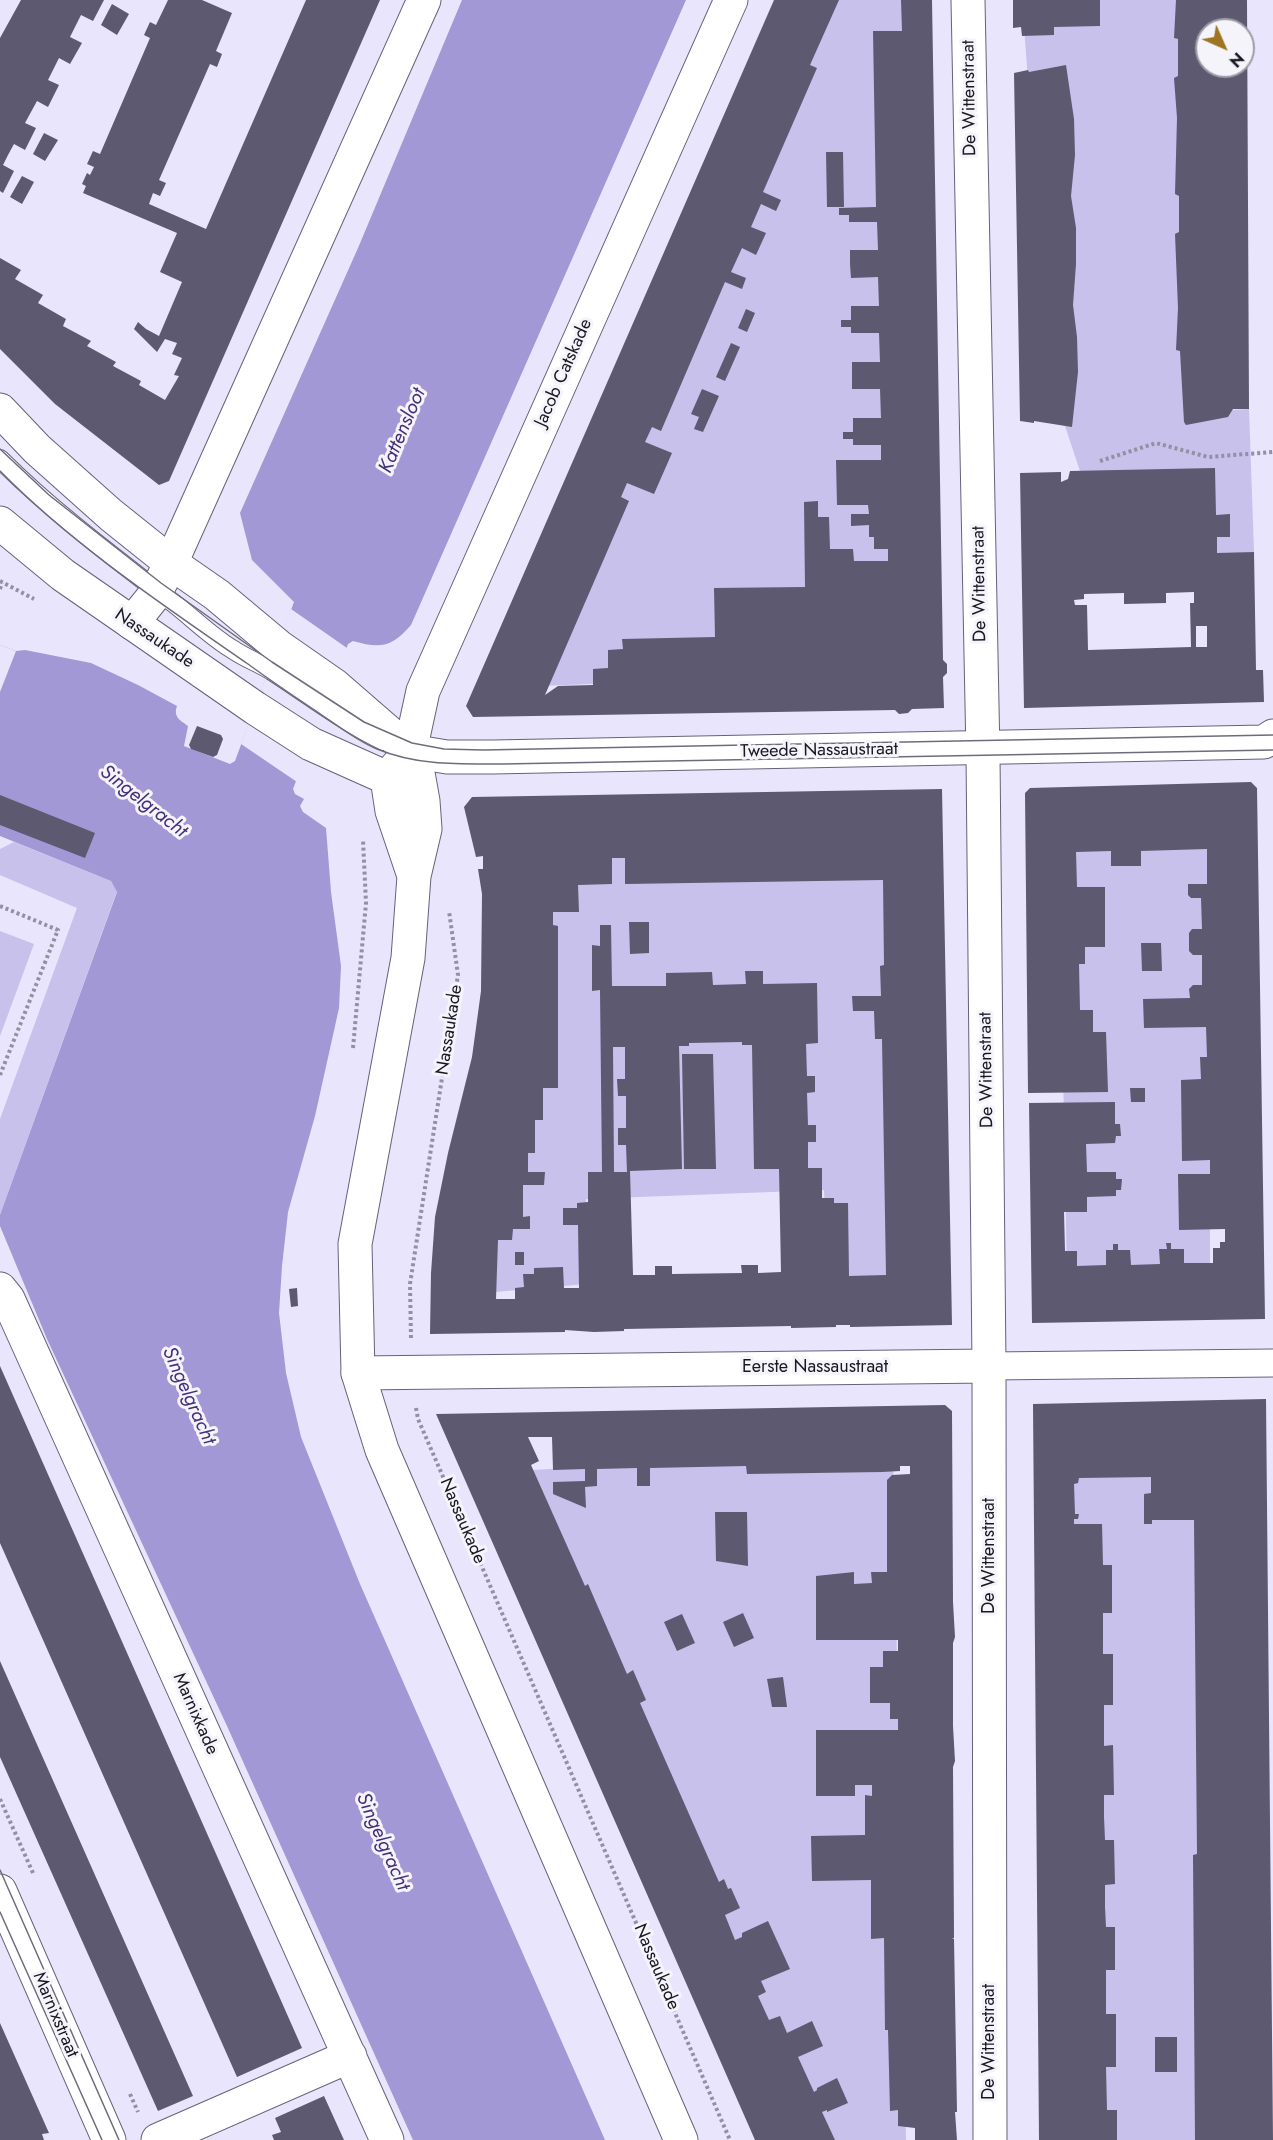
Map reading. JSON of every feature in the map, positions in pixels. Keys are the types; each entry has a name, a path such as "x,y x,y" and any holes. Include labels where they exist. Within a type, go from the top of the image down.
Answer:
{"street":[{"path":"132,623 164,576 424,0"},
{"name":"Jacob Catskade","path":"410,751 423,691 731,0"},
{"name":"De Wittenstraat","path":"968,0 983,748 989,1366 990,2140"},
{"name":"Nassaukade","path":"0,410 37,449 111,515 164,576 217,596 274,657 410,751"},
{"name":"Nassaukade","path":"0,523 63,575 255,708 311,744 387,778"},
{"name":"Tweede Nassaustraat","path":"410,751 447,757 481,757 1271,742"},
{"path":"414,876 392,812 387,778 410,751 418,773 425,829 414,876 408,958 355,1244 358,1373 382,1450 681,2140"},
{"name":"Marnixkade","path":"0,1289 8,1299 387,2140"},
{"name":"Eerste Nassaustraat","path":"358,1373 1273,1363"},
{"name":"Marnixstraat","path":"0,1891 109,2140"},
{"path":"158,2140 350,2056"}],"lane":[{"name":"Nassaukade","path":"0,459 33,492 164,576 192,617 213,636 233,650 274,657"}],"path":[{"path":"1100,462 1156,443 1208,457 1273,452"},
{"path":"0,589 1,582"},
{"path":"353,1049 366,903 361,832"},
{"name":"Nassaukade","path":"414,876 448,907 458,975 410,1284 411,1371 418,1419 730,2140"},
{"path":"0,906 58,930 0,1075"}],"shaded area":[{"path":"825,0 909,0 902,672 539,686"},
{"path":"1022,0 1180,0 1194,412 1249,409 1254,552 1208,555 1080,471 1065,426 1028,80"},
{"path":"1210,803 1210,1267 1067,1275 1058,812"},
{"path":"888,823 905,1287 828,1288 824,1190 586,1199 586,1284 450,1296 501,832"},
{"path":"14,842 111,881 117,891 0,1215 0,1119 77,908 0,875 0,849"},
{"path":"0,931 34,944 0,1036"},
{"path":"1217,1449 1215,2140 1061,2140 1060,1452"},
{"path":"893,1450 906,2140 815,2140 514,1471"}],"water":[{"path":"462,0 686,0 411,625 392,642 371,645 353,641 348,644 293,789 295,794 304,799 300,806 303,812 326,828 331,892 341,966 339,1008 315,1116 288,1212 279,1313 286,1373 301,1437 360,1584 605,2140 413,2140 227,1726 47,1339 0,1226 0,1215 117,892 111,881 0,836 0,645 16,651 25,650 91,663 138,685 177,706 177,716 188,726 184,746 230,764 235,761 294,602 252,560 240,513 358,248"}],"pier":[{"path":"291,609 347,648 297,782 241,744"},
{"path":"0,645 16,651 0,692"}],"building":[{"path":"21,0 104,0 93,21 81,15 70,37 82,43 70,64 59,58 48,80 59,85 48,107 37,101 25,123 36,128 25,150 14,144 3,165 14,171 3,193 0,191 0,38"},
{"path":"168,0 202,0 232,13 216,51 222,54 217,67 210,64 159,180 166,183 160,196 153,193 149,204 206,229 306,0 380,0 169,481 159,485 55,404 0,349 0,258 21,270 15,279 43,295 38,303 66,319 63,326 91,341 87,346 116,362 113,366 141,381 139,385 165,400 179,376 174,375 182,358 172,354 177,343 165,339 157,352 134,329 138,322 159,336 182,282 160,272 177,233 83,193 86,186 82,184 87,173 90,175 94,167 87,164 93,151 100,154 150,38 144,35 150,22 156,25"},
{"path":"774,0 839,0 810,65 817,68 763,192 781,200 776,211 761,204 751,227 766,233 756,255 742,248 731,272 746,278 742,289 725,282 661,431 652,427 645,442 672,453 654,494 627,483 621,497 629,501 545,695 558,686 593,685 593,669 608,668 608,650 623,649 622,639 715,637 714,588 805,587 804,502 818,501 818,517 829,517 830,549 853,549 854,561 888,561 888,549 874,549 874,537 869,537 869,525 851,526 851,514 869,514 868,505 837,505 836,460 881,460 881,445 853,445 853,439 843,439 843,432 853,432 853,418 881,418 880,389 852,389 852,362 880,362 879,333 851,333 851,327 841,327 841,320 851,320 851,306 879,306 878,277 851,278 850,264 850,250 878,250 877,222 849,222 849,215 839,215 839,208 876,207 873,31 902,31 901,0 932,0 943,660 947,664 947,673 943,677 944,708 912,709 908,713 899,714 895,710 473,717 466,706"},
{"path":"1013,0 1100,0 1100,26 1054,27 1054,35 1022,36 1021,27 1013,28"},
{"path":"1176,0 1247,0 1247,18 1195,18 1195,78 1247,78 1249,409 1233,409 1228,417 1186,425 1180,351 1176,350 1178,308 1175,234 1179,232 1179,196 1175,194 1177,118 1174,78 1178,76 1178,39 1174,38"},
{"path":"112,4 129,14 117,35 101,25"},
{"path":"1066,65 1074,119 1075,155 1071,196 1076,228 1073,305 1078,372 1072,427 1020,421 1014,73"},
{"path":"44,133 58,140 45,161 33,154"},
{"path":"826,152 843,152 844,207 827,207"},
{"path":"22,176 34,182 22,204 10,197"},
{"path":"746,309 755,313 747,332 738,328"},
{"path":"731,343 740,347 725,381 716,377"},
{"path":"702,389 719,396 703,432 694,429 699,417 691,414"},
{"path":"1215,468 1216,515 1230,514 1230,537 1217,537 1217,553 1254,552 1256,670 1263,670 1264,702 1024,708 1020,473 1061,472 1061,482 1068,479 1070,471","holes":["1194,592 1194,603 1190,603 1191,647 1088,650 1087,605 1075,605 1074,600 1084,599 1084,594 1124,593 1124,604 1166,603 1166,593","1196,626 1207,626 1207,647 1196,647"]},
{"path":"197,726 221,735 223,739 217,755 213,757 191,749 189,745"},
{"path":"1251,782 1257,788 1265,1319 1032,1323 1029,1103 1115,1102 1115,1124 1120,1124 1121,1136 1116,1136 1115,1143 1086,1144 1087,1172 1116,1172 1116,1179 1122,1179 1121,1190 1116,1190 1116,1196 1087,1197 1087,1212 1064,1212 1065,1251 1077,1251 1077,1266 1106,1265 1106,1250 1113,1250 1113,1244 1118,1244 1118,1250 1130,1250 1131,1265 1160,1264 1159,1249 1167,1249 1166,1243 1171,1243 1171,1249 1184,1249 1184,1263 1213,1263 1213,1248 1220,1248 1220,1242 1225,1242 1225,1229 1179,1230 1178,1174 1210,1174 1210,1160 1182,1161 1181,1080 1201,1079 1200,1057 1207,1057 1206,1027 1144,1028 1143,999 1190,998 1189,989 1193,985 1202,985 1202,955 1193,955 1189,951 1189,933 1192,929 1202,929 1201,898 1191,898 1188,895 1188,884 1207,884 1207,849 1141,851 1141,866 1111,866 1111,851 1076,852 1077,887 1105,887 1105,947 1085,947 1085,964 1079,964 1080,1010 1093,1010 1093,1032 1106,1032 1108,1092 1028,1093 1025,793 1030,788"},
{"path":"942,789 952,1325 850,1327 850,1325 836,1325 836,1327 791,1328 791,1326 430,1334 435,1217 472,1057 481,991 482,894 478,869 483,869 483,856 476,857 464,807 472,797","holes":["612,858 625,858 625,884 883,880 884,965 880,966 881,996 852,996 853,1011 874,1011 875,1039 882,1039 886,1275 849,1276 848,1203 834,1203 834,1198 822,1198 822,1168 808,1168 808,1142 816,1142 816,1125 808,1125 807,1093 815,1092 815,1076 807,1076 806,1044 818,1043 817,983 763,984 763,971 745,971 746,984 713,985 712,972 666,973 666,986 612,986 611,925 600,925 600,946 592,945 592,991 600,990 602,1172 588,1172 588,1202 577,1203 577,1208 563,1208 563,1225 578,1225 579,1288 564,1288 563,1267 534,1268 534,1274 523,1274 524,1287 515,1288 515,1299 496,1299 498,1240 512,1240 513,1229 530,1229 530,1216 523,1217 523,1185 544,1185 545,1172 528,1172 528,1153 535,1153 535,1120 543,1120 543,1088 558,1088 558,926 553,925 553,912 579,912 578,885 612,884","742,1042 742,1045 752,1045 754,1169 779,1169 781,1272 758,1273 758,1265 741,1265 742,1273 672,1274 672,1266 655,1266 655,1275 633,1275 630,1171 682,1169 679,1046 689,1046 689,1043","613,1047 625,1047 625,1079 617,1079 618,1096 626,1096 626,1128 618,1128 618,1145 626,1145 627,1172 614,1172"]},
{"path":"0,795 95,833 85,858 0,825"},
{"path":"629,922 649,922 649,953 630,954"},
{"path":"1141,943 1161,943 1162,971 1142,971"},
{"path":"682,1054 713,1054 716,1169 684,1169"},
{"path":"1130,1088 1145,1088 1145,1102 1131,1102"},
{"path":"515,1252 524,1252 524,1265 515,1265"},
{"path":"297,1288 298,1306 291,1307 289,1289"},
{"path":"0,1366 302,2048 237,2077 0,1543"},
{"path":"1266,1399 1273,2140 1195,2140 1193,1855 1197,1854 1194,1520 1152,1520 1152,1524 1144,1524 1144,1494 1151,1493 1151,1477 1079,1478 1078,1483 1074,1484 1075,1514 1079,1514 1078,1519 1074,1519 1074,1524 1102,1524 1103,1565 1112,1565 1112,1613 1103,1613 1103,1654 1113,1654 1113,1705 1104,1705 1104,1746 1113,1745 1114,1795 1104,1795 1104,1817 1105,1840 1114,1840 1115,1884 1105,1885 1105,1907 1106,1927 1115,1927 1115,1970 1106,1970 1106,2014 1116,2014 1116,2067 1106,2067 1107,2110 1117,2110 1117,2140 1039,2140 1033,1404"},
{"path":"945,1405 952,1411 955,1761 953,1767 954,1938 952,1938 954,1939 957,2140 915,2140 915,2128 898,2126 898,2110 890,2111 888,2030 885,2030 884,1938 871,1939 871,1880 812,1881 811,1836 865,1835 865,1795 872,1796 872,1785 855,1785 855,1796 816,1796 816,1730 898,1730 898,1719 890,1719 890,1703 870,1703 870,1667 883,1667 883,1651 898,1651 898,1640 816,1640 816,1576 854,1572 854,1584 872,1583 871,1572 887,1572 887,1480 892,1475 910,1474 910,1466 900,1466 900,1471 882,1472 747,1474 746,1466 650,1468 650,1486 637,1486 637,1468 597,1469 597,1486 585,1487 586,1508 553,1494 553,1482 585,1481 585,1469 553,1470 552,1437 528,1437 539,1461 531,1465 585,1586 588,1584 627,1674 633,1670 646,1700 640,1703 719,1882 724,1879 740,1908 725,1915 735,1940 742,1937 742,1933 768,1921 790,1969 761,1981 766,1992 758,1996 769,2020 780,2016 787,2033 812,2021 823,2046 798,2057 814,2092 817,2088 837,2078 848,2103 822,2112 835,2140 755,2140 436,1414"},
{"path":"715,1512 747,1512 748,1566 716,1561"},
{"path":"743,1613 754,1638 734,1647 723,1622"},
{"path":"682,1614 695,1643 677,1651 664,1622"},
{"path":"0,1661 193,2096 158,2111 0,1757"},
{"path":"783,1677 787,1707 772,1707 767,1679"},
{"path":"0,2023 49,2133 42,2134 44,2140 0,2140"},
{"path":"1155,2037 1177,2037 1177,2072 1155,2072"},
{"path":"324,2096 344,2140 274,2140 272,2135 281,2132 275,2118"}],"tram line":[{"path":"0,449 49,495 161,583 272,662 364,722 412,743 444,749 483,750 1273,735"},
{"path":"0,471 88,549 274,683 354,737 377,749 408,759 439,763 503,764 1273,750"},
{"path":"0,1870 119,2140"},
{"path":"0,1912 102,2140"}],"water label":[{"name":"Kattensloot","path":"403,431"},
{"name":"Singelgracht","path":"143,802"},
{"name":"Singelgracht","path":"188,1396"},
{"name":"Singelgracht","path":"382,1842"}]}
